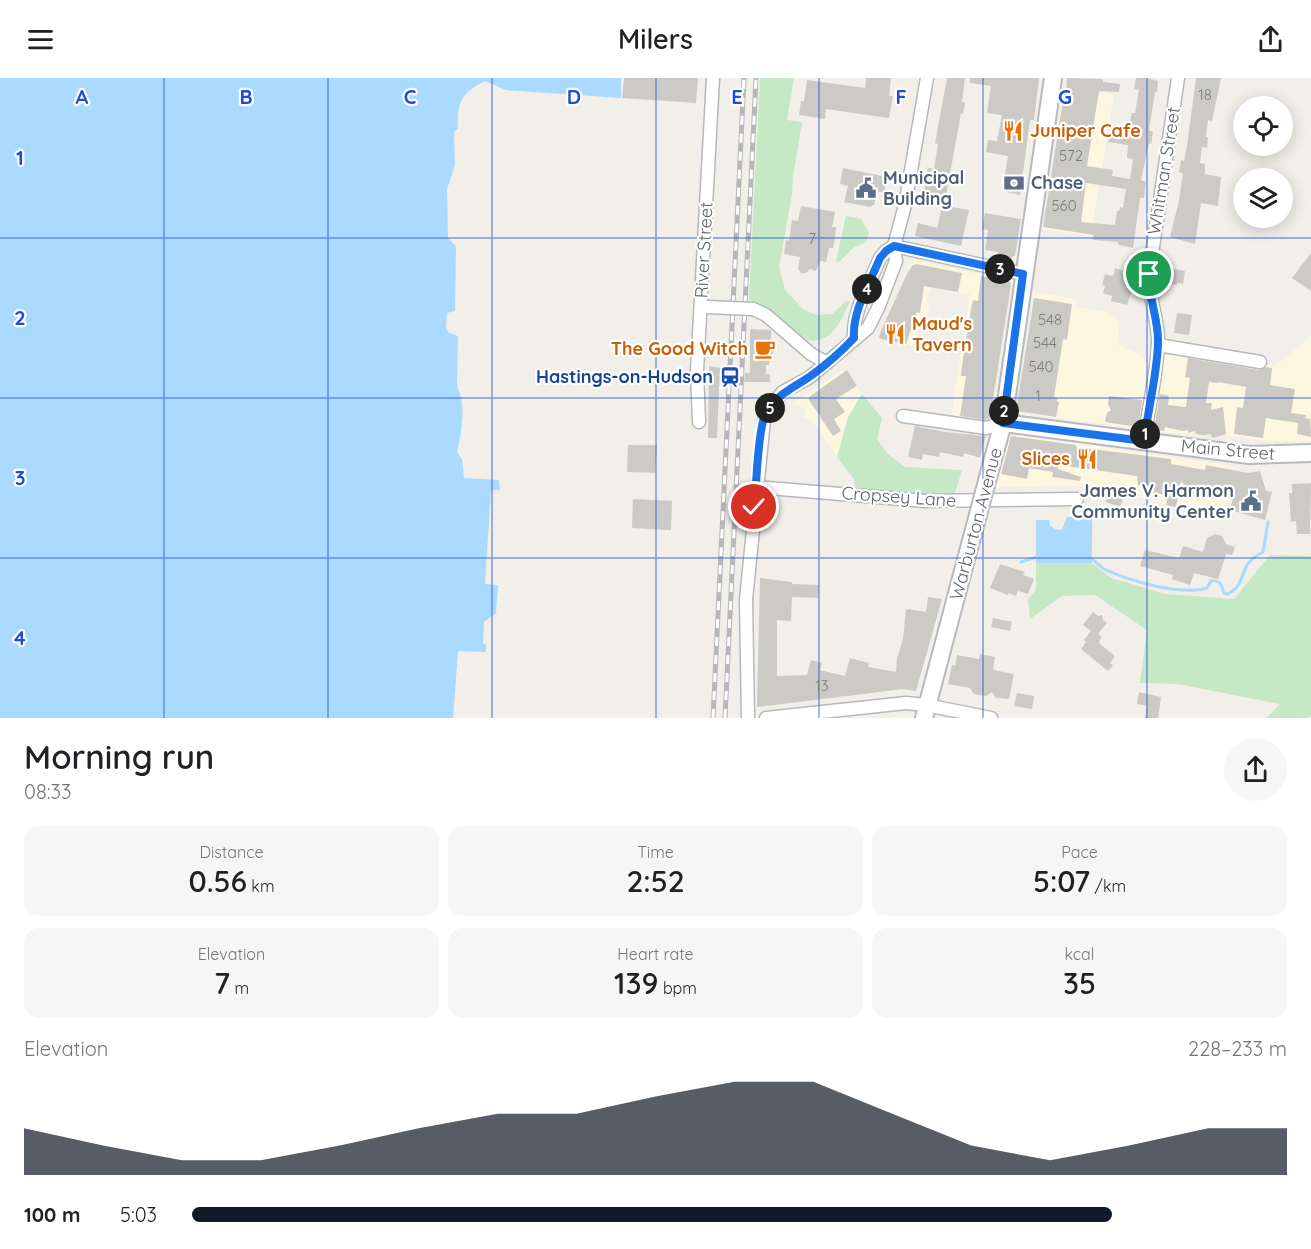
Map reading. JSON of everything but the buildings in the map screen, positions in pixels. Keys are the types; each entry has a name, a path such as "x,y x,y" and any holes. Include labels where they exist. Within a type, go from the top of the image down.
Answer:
{"street":[{"name":"River Street","path":"699,422 698,371 704,307 713,78"},
{"path":"748,718 746,600 762,431 767,412 783,392 810,377 868,328 878,308 896,261 894,246 905,205 927,78"},
{"name":"Warburton Avenue","path":"925,711 1003,423 1053,78"},
{"name":"Whitman Street","path":"1144,441 1158,345 1156,322 1148,289 1149,274 1178,78"},
{"path":"854,338 857,314 880,258 894,246 1023,274"},
{"path":"704,307 753,309 766,315 802,347 827,363"},
{"path":"1158,345 1260,362"},
{"path":"903,416 986,428 1003,423"},
{"name":"Main Street","path":"1003,423 1249,455 1311,453"},
{"name":"Cropsey Lane","path":"756,486 925,501 1077,499"},
{"path":"766,718 841,714 906,703 925,711 991,718"}],"shaded area":[{"path":"1064,91 1114,94 1091,236 1043,229"},
{"path":"914,260 1010,281 985,436 979,459 966,455 976,420 951,417 970,294 932,286 926,301 929,304 926,327 917,330 914,346 880,338 887,316"},
{"path":"1034,292 1076,299 1076,307 1107,312 1120,323 1117,344 1141,355 1148,366 1137,429 1016,412"},
{"path":"1311,336 1311,441 1263,441 1227,435 1150,432 1164,355 1190,355 1275,366"},
{"path":"845,369 862,394 848,417 837,457 816,425 803,417 806,409 792,404"},
{"path":"1010,434 1237,467 1226,509 1181,508 1116,492 1068,485 997,487"}],"green space":[{"path":"760,78 794,78 787,120 802,122 779,267 785,290 803,309 816,315 832,314 846,301 850,301 835,329 823,339 807,340 769,309 749,300"},
{"path":"846,216 861,219 869,233 866,242 853,248 839,262 836,261"},
{"path":"862,394 882,418 877,439 888,454 905,467 962,470 953,499 855,490 854,479 837,457 848,417"},
{"path":"1270,555 1311,556 1311,716 1308,718 1267,718 1280,704 1178,684 1140,683 1147,630 1095,595 1062,596 1030,619 1028,599 1036,590 1036,563 1092,563 1111,578 1165,594 1234,599"}],"water":[{"path":"0,78 621,78 621,98 506,90 485,81 466,94 458,112 458,129 454,132 455,165 447,189 448,238 456,246 455,311 447,313 446,328 449,333 458,336 457,387 462,410 457,452 462,459 464,478 499,480 500,490 491,490 485,584 498,585 496,613 484,622 483,644 486,644 486,652 458,651 453,718 0,718"},
{"path":"1092,516 1092,563 1036,563 1036,520 1049,520 1050,526 1057,530 1062,529 1067,517"}],"waterway":[{"path":"1089,558 1104,569 1155,586 1196,590 1207,588 1211,581 1217,581 1227,594 1238,586 1245,569 1254,557 1263,552 1268,522"},
{"path":"1021,562 1037,557"}],"railway":[{"path":"713,718 744,78"},
{"path":"725,718 756,78"}],"place":[{"name":"Juniper Cafe","path":"1013,131"},
{"name":"Chase","path":"1014,183"},
{"name":"Municipal Building","path":"866,188"},
{"name":"Maud's Tavern","path":"895,334"},
{"name":"The Good Witch","path":"765,349"},
{"name":"Hastings-on-Hudson","path":"730,377"},
{"name":"Slices","path":"1087,459"},
{"name":"James V. Harmon Community Center","path":"1251,501"}],"route":[{"path":"754,507 762,431 767,412 783,392 810,377 854,338 857,314 880,258 894,246 1023,274 1003,423 1144,441 1158,345 1156,322 1148,289 1149,274"}]}
